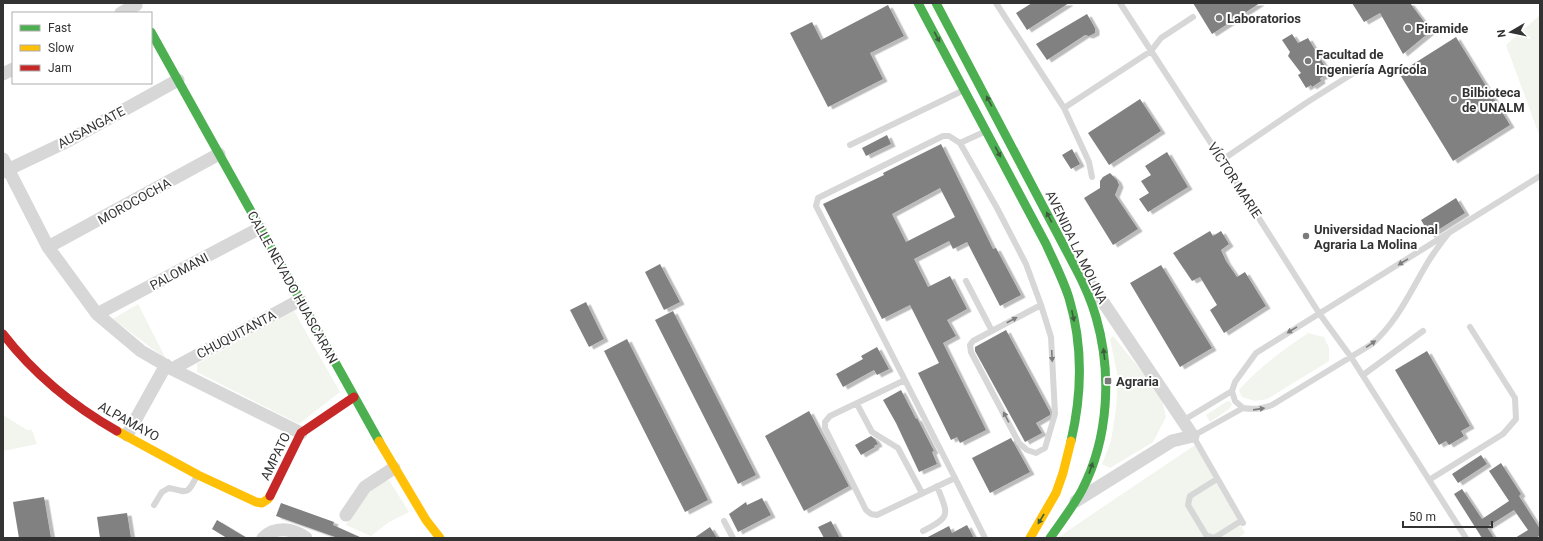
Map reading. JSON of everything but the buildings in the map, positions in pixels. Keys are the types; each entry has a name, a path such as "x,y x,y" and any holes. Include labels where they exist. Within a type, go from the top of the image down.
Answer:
{"main road":[{"name":"AVENIDA LA MOLINA","path":"918,3 1046,244 1062,278 1077,333 1080,352 1080,372 1073,434 1066,461 1053,499 1030,538"},
{"name":"AVENIDA LA MOLINA","path":"936,3 1080,276 1096,315 1104,352 1105,393 1101,429 1095,456 1086,481 1074,503 1050,538"},
{"name":"CALLE NEVADO HUASCARAN","path":"152,34 394,468 426,520 440,538"},
{"path":"1062,278 1071,275 1080,276"},
{"name":"ALPAMAYO","path":"3,334 21,357 62,396 96,419 198,475 256,502 262,503"},
{"name":"AMPATO","path":"262,503 268,499 301,433 354,397"},
{"path":"1053,499 1064,503 1074,503"}],"street":[{"path":"124,12 137,7"},
{"path":"3,74 12,70"},
{"name":"AUSANGATE","path":"5,167 64,143 178,80"},
{"name":"MOROCOCHA","path":"48,247 219,154"},
{"path":"5,167 48,247 97,314 140,351 301,433"},
{"name":"PALOMANI","path":"97,314 260,228"},
{"path":"1074,503 1172,441 1193,436 1184,420 1095,290 1088,281 1080,276"},
{"name":"CHUQUITANTA","path":"169,367 300,300"},
{"path":"127,435 169,367"},
{"path":"1172,441 1184,420"},
{"path":"346,515 365,487 394,468"},
{"path":"263,538 273,531 287,529 300,533 306,538"}],"lane":[{"path":"996,3 1064,108 1089,162 1092,177"},
{"name":"VÍCTOR MARIE","path":"1120,3 1319,313 1351,356 1466,538"},
{"path":"1064,108 1151,51 1161,38 1193,17"},
{"path":"1222,160 1352,74"},
{"path":"850,145 964,90"},
{"path":"960,143 986,131"},
{"path":"985,538 816,206 818,198 943,136 948,136 960,143 1026,264 1041,304 1051,337 1054,414 1045,448 1036,453 1026,450 1019,442 971,352 970,345 973,341 1041,304"},
{"path":"1448,234 1429,260 1398,314 1384,334 1372,344 1272,405 1253,410 1243,408 1235,401 1232,391 1235,382 1256,353 1540,176"},
{"path":"966,281 992,331"},
{"path":"1430,480 1503,434 1516,419 1515,398 1470,327"},
{"path":"1363,375 1423,332"},
{"path":"905,380 830,416 825,422 825,428 866,510 871,514 877,515 955,478"},
{"path":"1184,420 1232,391"},
{"path":"857,404 872,432 898,448 922,493"},
{"path":"1217,479 1190,496 1188,505 1206,535 1214,538 1242,522 1193,436 1243,408"},
{"path":"154,505 162,492 169,488 185,492 190,490 198,475"},
{"path":"923,531 941,521 945,514 945,507 937,486"},
{"path":"724,521 733,538"}],"shaded area":[{"path":"1540,15 1540,137 1506,45"},
{"path":"138,304 166,359 113,319"},
{"path":"294,311 340,392 299,424 197,372 197,364"},
{"path":"1308,333 1324,337 1329,348 1329,361 1267,399 1255,401 1242,397 1239,390 1263,366 1280,352"},
{"path":"1113,336 1161,395 1166,417 1153,442 1110,468 1102,464 1111,441 1116,409 1118,378 1110,339"},
{"path":"1230,401 1232,405 1229,409 1210,422 1206,415"},
{"path":"3,415 27,430 32,430 37,444 3,451"},
{"path":"1195,445 1245,533 1238,538 1057,538"},
{"path":"389,480 409,512 389,522 371,536 346,525 363,498 374,488"}],"traffic: fast":[{"path":"918,3 1046,244 1067,291 1074,316 1079,352 1079,387 1075,423 1071,441"},
{"path":"936,3 1082,280 1090,298 1101,338 1106,382 1103,427 1098,449 1082,490 1050,538"},
{"path":"152,34 379,441"}],"traffic: slow":[{"path":"117,431 198,475 256,502 262,503 270,496"},
{"path":"379,441 426,520 440,538"},
{"path":"1030,538 1056,493 1071,441"}],"traffic: jam":[{"path":"3,334 28,363 55,388 85,411 117,431"},
{"path":"270,496 301,433 354,397"}],"place":[{"name":"Laboratorios","path":"1219,18"},
{"name":"Piramide","path":"1408,28"},
{"name":"Facultad de Ingeniería Agrícola","path":"1308,61"},
{"name":"Bilbioteca de UNALM","path":"1454,99"},
{"name":"Universidad Nacional Agraria La Molina","path":"1306,236"},
{"name":"Agraria","path":"1108,381"}]}
